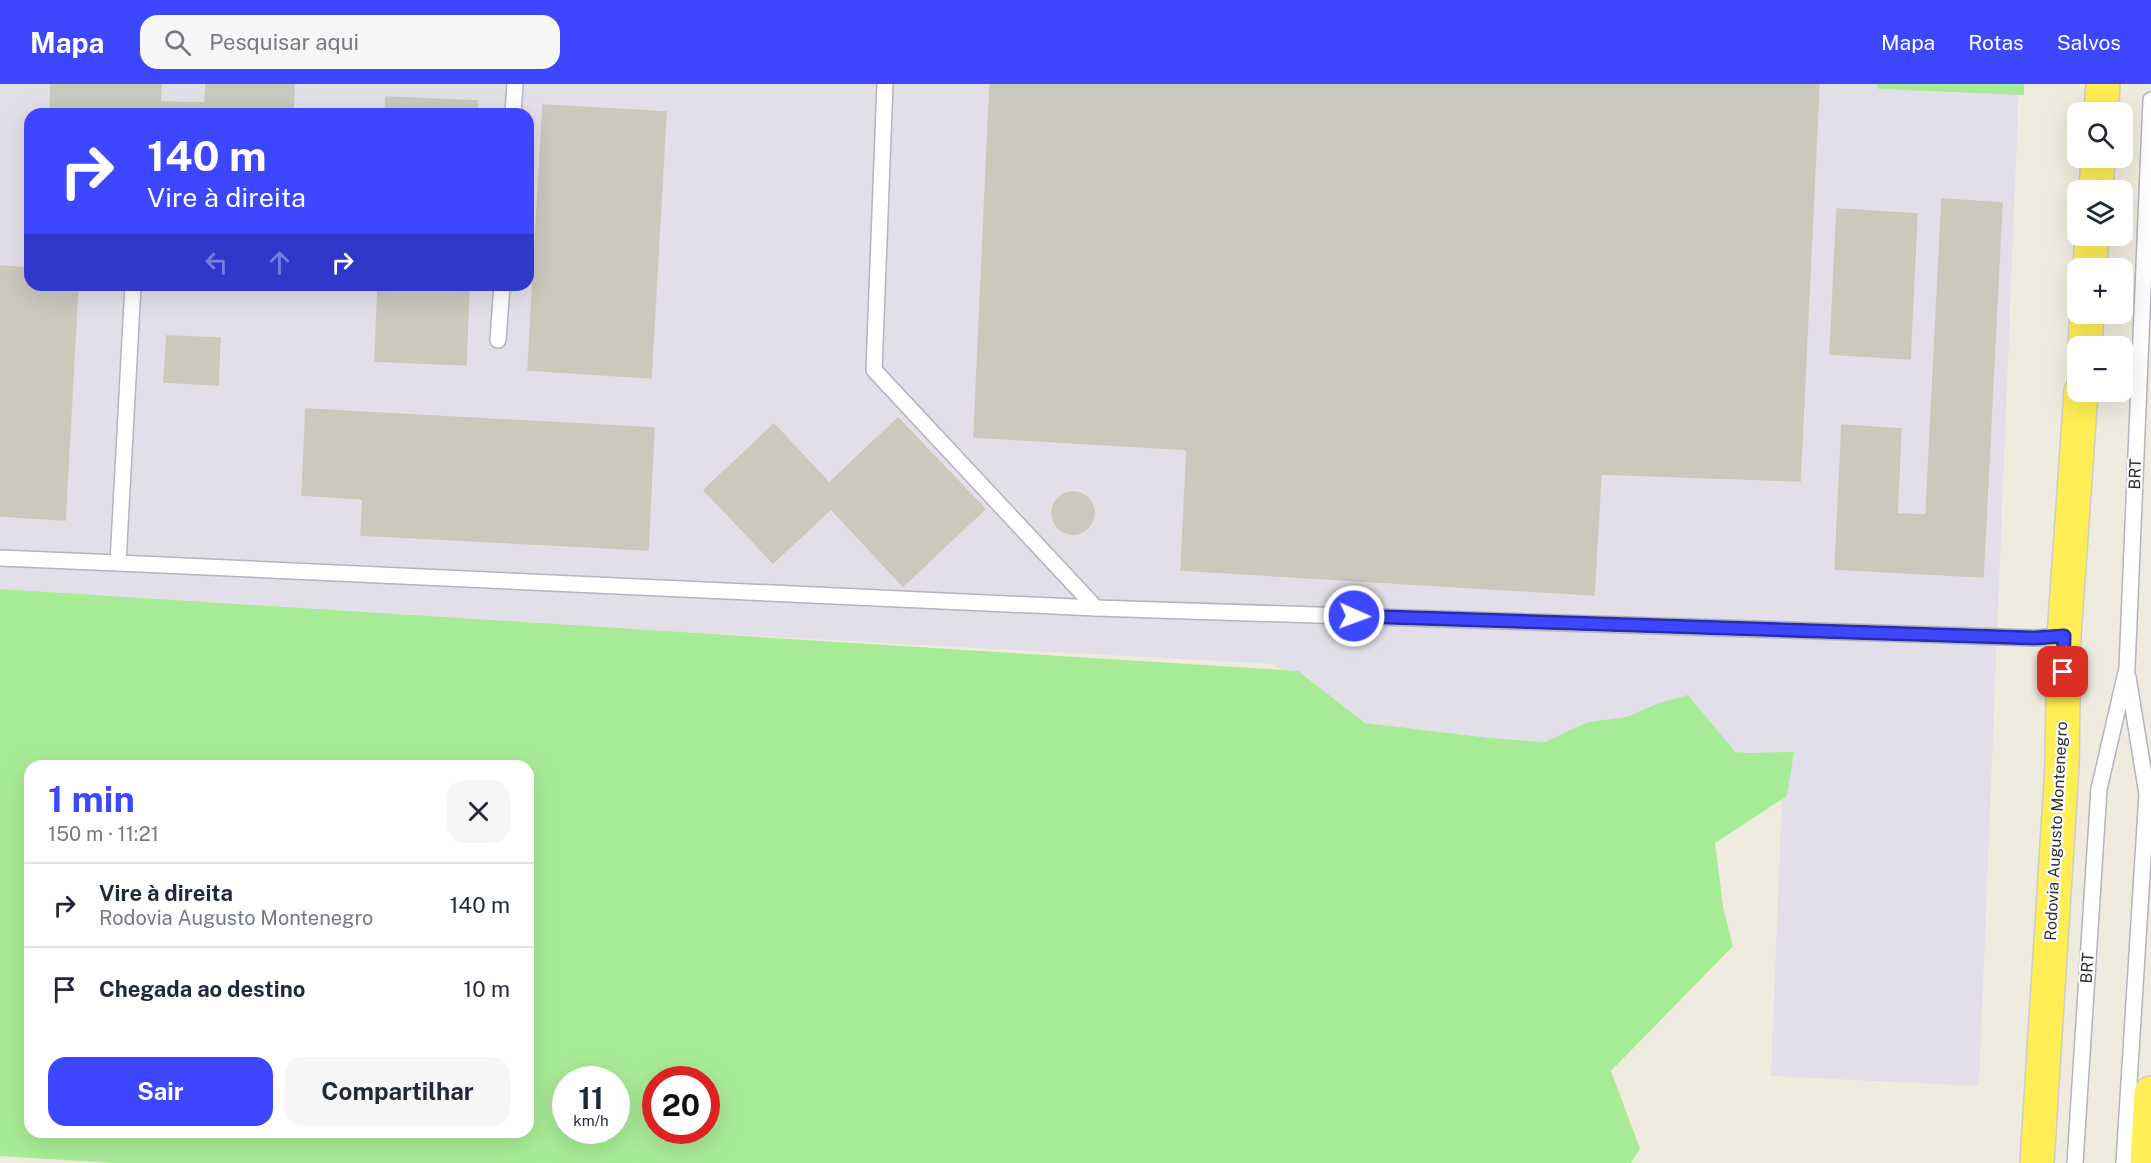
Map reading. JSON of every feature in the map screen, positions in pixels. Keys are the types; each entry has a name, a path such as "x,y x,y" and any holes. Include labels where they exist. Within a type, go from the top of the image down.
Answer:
{"main road":[{"path":"2102,102 2103,84"},
{"name":"Rodovia Augusto Montenegro","path":"2037,1163 2062,765 2064,636 2080,402"},
{"path":"2148,1163 2151,1093"}],"lane":[{"path":"513,108 515,84"},
{"path":"885,84 874,370 1096,608"},
{"name":"BRT","path":"2075,1163 2098,789 2127,668 2151,100"},
{"path":"118,563 133,291"},
{"path":"498,340 502,291"},
{"path":"0,558 1096,608 2022,638 2064,636"},
{"name":"BRT","path":"2124,1163 2147,794 2127,668"}],"shaded area":[{"path":"0,84 2019,84 1979,1086 1771,1076 1783,771 1410,753 1273,664 0,595"}],"green space":[{"path":"1876,84 2024,84 2024,95 1879,89"},
{"path":"0,589 1298,671 1365,723 1489,738 1545,742 1588,722 1627,717 1659,703 1688,695 1735,752 1794,752 1787,796 1715,843 1723,906 1733,946 1611,1071 1640,1149 1631,1163 113,1163 0,1156"}],"building":[{"path":"51,84 161,84 160,108 50,108"},
{"path":"206,84 294,84 293,108 160,108 160,102 205,103"},
{"path":"990,84 1819,84 1800,481 1601,474 974,437"},
{"path":"386,97 477,101 477,108 385,108"},
{"path":"543,105 666,112 651,378 528,370"},
{"path":"1942,199 2002,203 1983,577 1835,569 1842,425 1901,429 1897,514 1926,515"},
{"path":"1837,209 1917,214 1910,359 1830,354"},
{"path":"0,266 24,268 24,291 78,291 65,520 0,516"},
{"path":"378,291 469,291 466,365 375,361"},
{"path":"167,336 220,338 218,385 164,382"},
{"path":"306,409 654,428 648,550 361,535 363,499 302,495"},
{"path":"898,418 985,509 903,586 831,509 773,563 704,490 774,424 829,483"},
{"path":"1187,449 1601,474 1594,595 1181,570"},
{"path":"1073,492 1081,493 1088,498 1093,505 1093,521 1088,528 1081,533 1073,534 1065,533 1058,528 1053,521 1052,513 1053,505 1058,498 1065,493"}],"route":[{"path":"1354,616 2034,638 2064,636 2063,672"}]}
